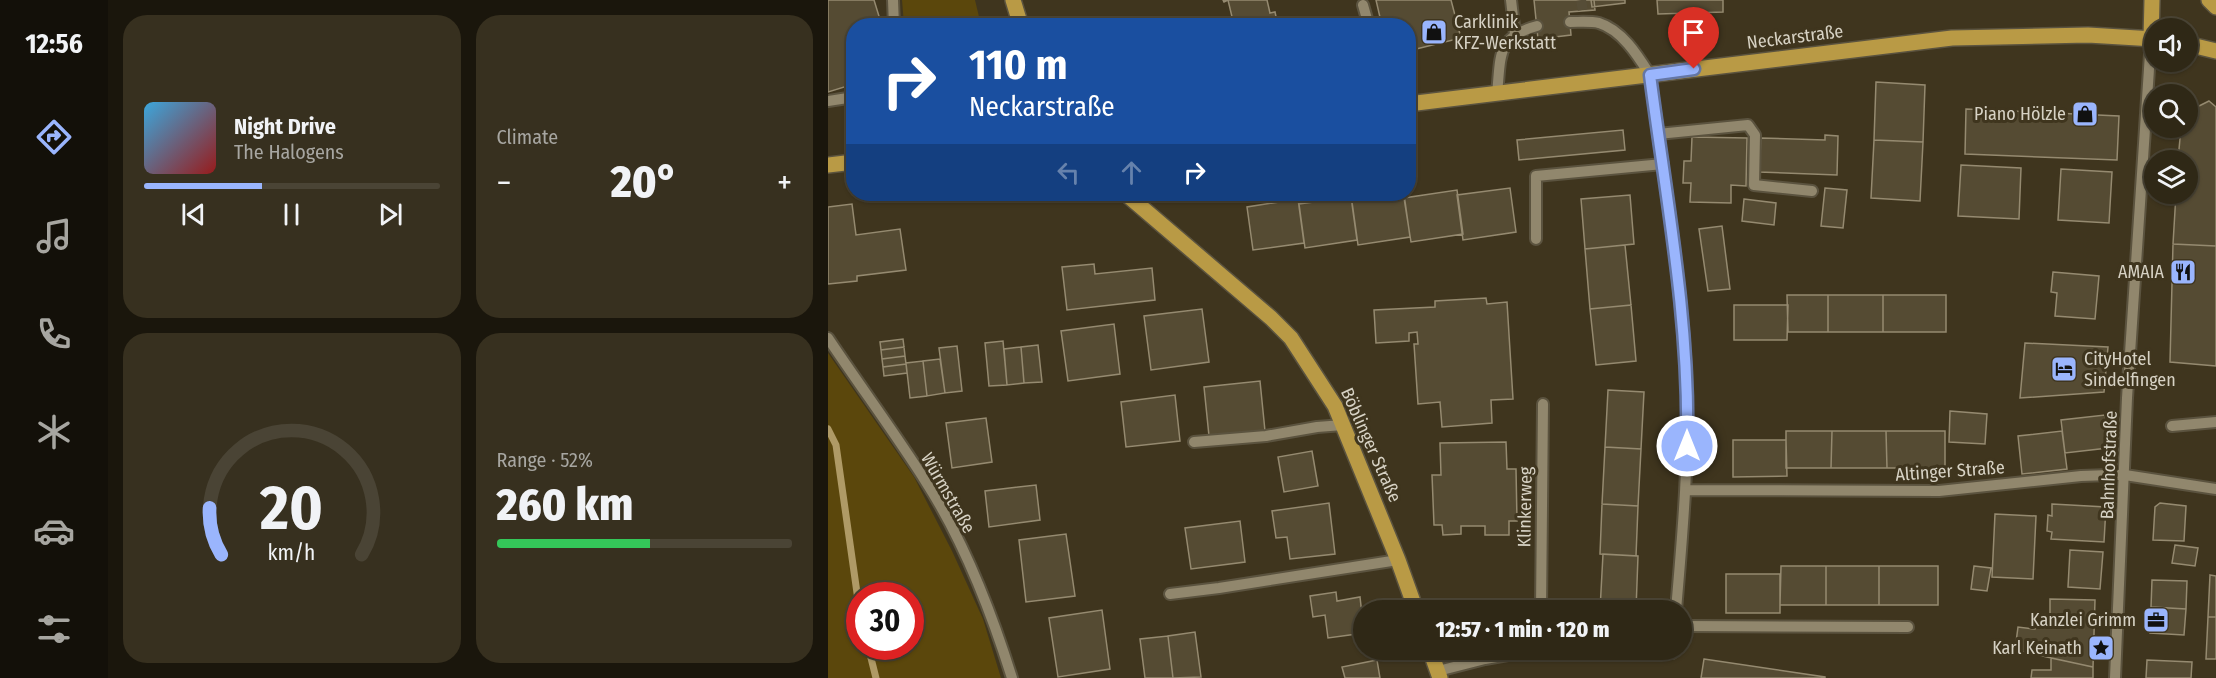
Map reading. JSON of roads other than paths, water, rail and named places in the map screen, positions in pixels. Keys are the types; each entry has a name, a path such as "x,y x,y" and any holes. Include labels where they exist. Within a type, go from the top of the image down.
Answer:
{"main road":[{"path":"1013,0 1019,18"},
{"path":"2152,0 2152,18"},
{"path":"2209,0 2216,7"},
{"name":"Neckarstraße","path":"1416,103 1952,38 2088,35 2144,38"},
{"path":"2198,46 2216,51"},
{"path":"828,165 846,163"},
{"name":"Böblinger Straße","path":"1134,201 1271,318 1291,338 1335,406 1412,600"},
{"path":"1144,201 1144,210"}],"street":[{"path":"893,0 894,18"},
{"path":"1511,0 1515,34"},
{"path":"1363,4 1367,18"},
{"path":"1570,22 1583,16 1602,24 1631,46 1650,75 1679,288 1686,369 1688,423 1686,490 1677,600"},
{"path":"1497,94 1500,63 1506,42 1515,34 1537,26"},
{"name":"Bahnhofstraße","path":"2115,678 2127,398 2150,72"},
{"path":"828,101 846,98"},
{"path":"1658,134 1748,125 1755,135 1754,185 1812,191"},
{"path":"1536,239 1536,176 1663,164"},
{"name":"Würmstraße","path":"828,338 926,482 948,521 1000,639 1012,678"},
{"name":"Klinkerweg","path":"1541,600 1543,404"},
{"path":"2172,426 2216,422"},
{"path":"1194,442 1266,436 1343,425"},
{"name":"Altinger Straße","path":"1686,490 1939,492 2081,476 2125,476 2216,489"},
{"path":"1170,594 1398,560"},
{"path":"1692,626 1908,627"},
{"path":"1439,674 1486,660"}],"waterway":[{"path":"828,429 836,445 855,582"},
{"path":"872,660 876,678"}],"tunnel":[{"path":"1581,0 1583,11"}],"place":[{"name":"Carklinik KFZ-Werkstatt","path":"1434,32"},
{"name":"Piano Hölzle","path":"2085,114"},
{"name":"AMAIA","path":"2183,272"},
{"name":"CityHotel Sindelfingen","path":"2064,369"},
{"name":"Kanzlei Grimm","path":"2156,620"},
{"name":"Karl Keinath","path":"2101,648"}]}
